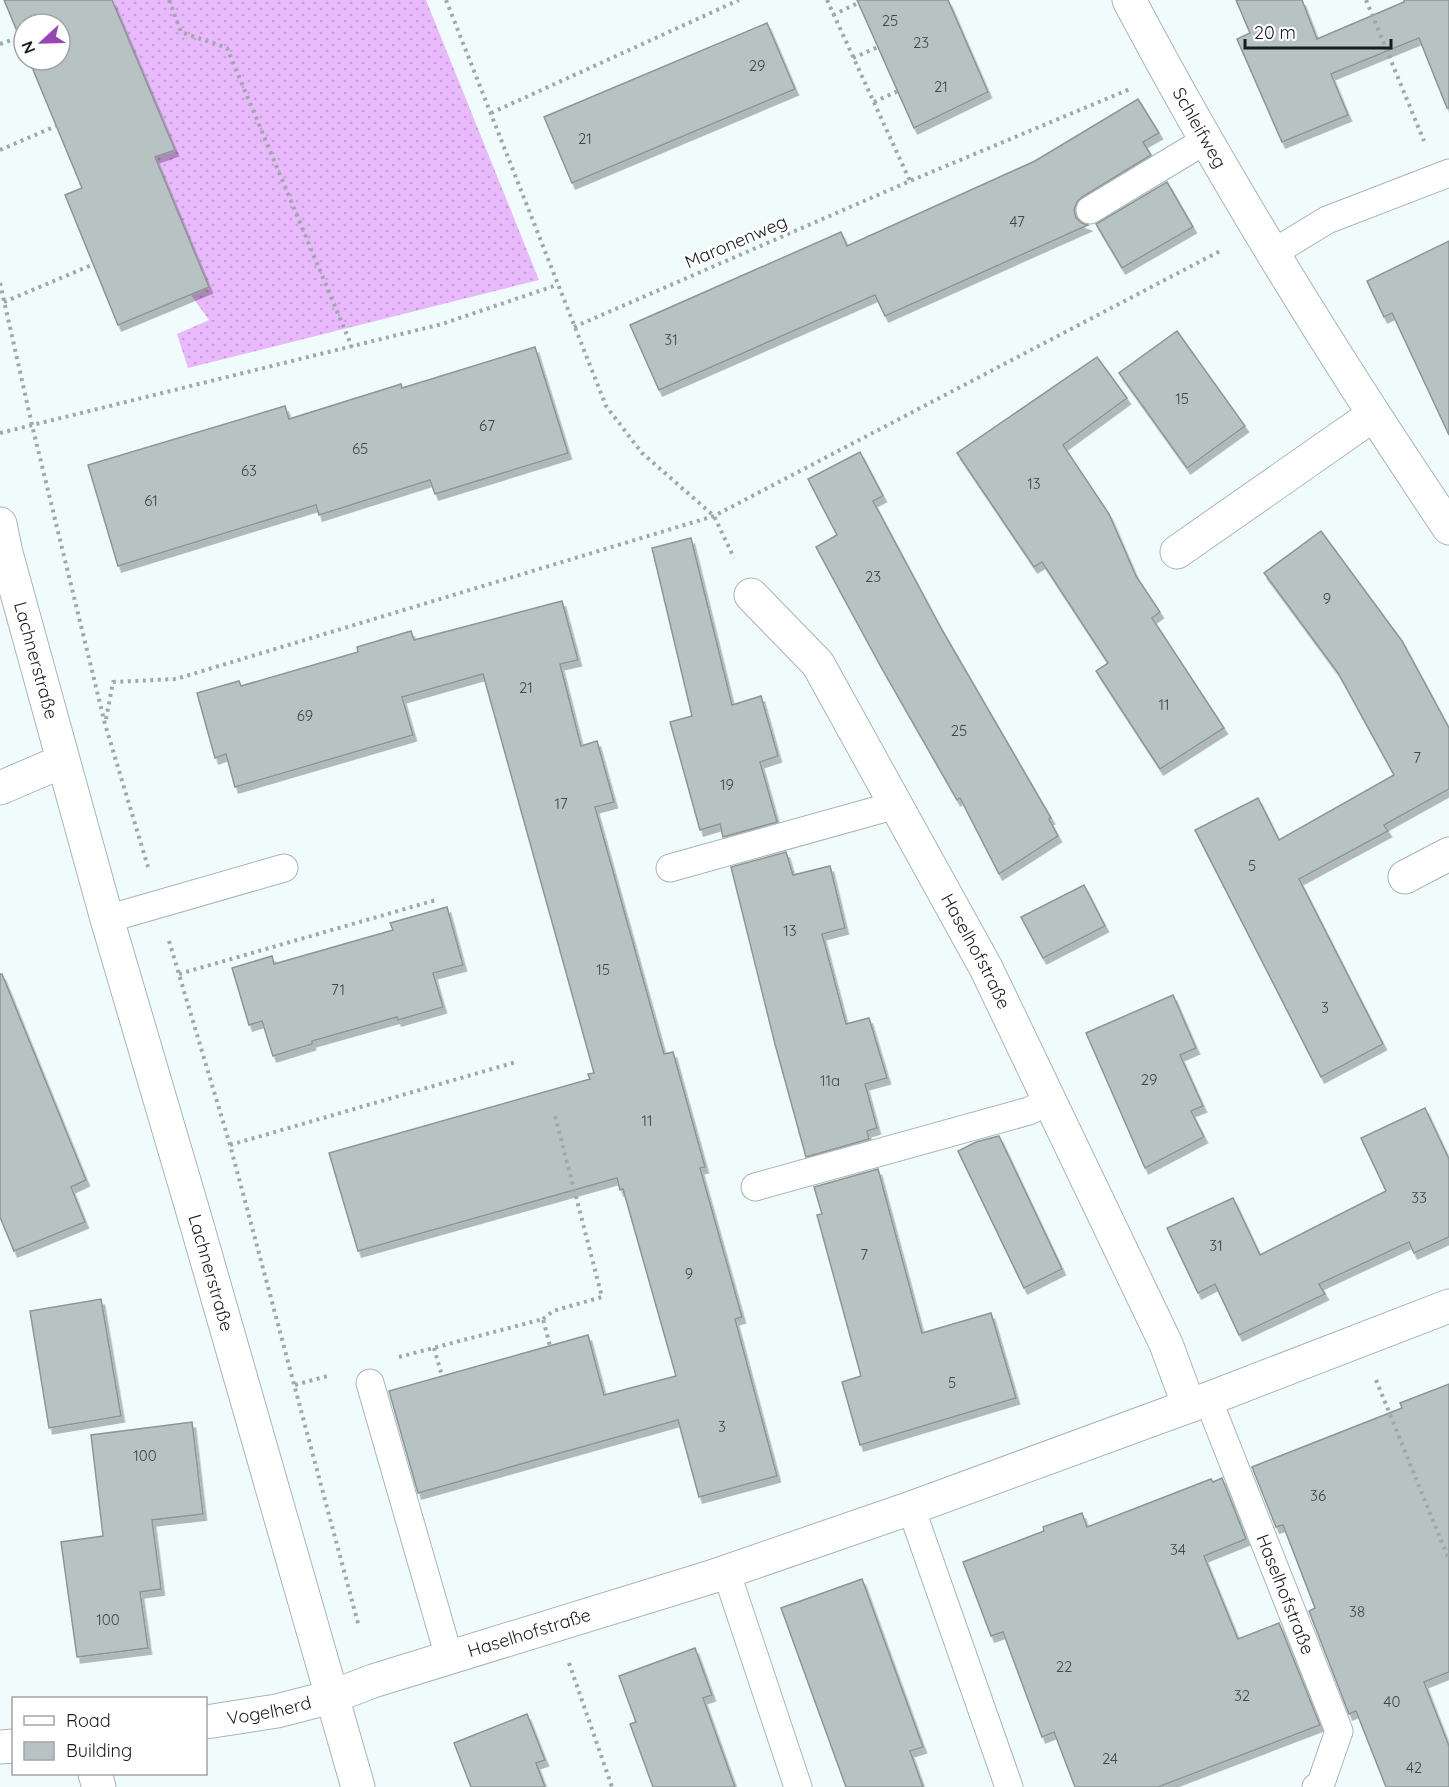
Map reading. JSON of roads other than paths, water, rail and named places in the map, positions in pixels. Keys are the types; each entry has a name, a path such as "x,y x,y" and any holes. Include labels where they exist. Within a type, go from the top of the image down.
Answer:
{"street":[{"name":"Schleifweg","path":"1129,0 1167,73 1266,242 1373,415 1449,528"},
{"path":"1177,552 1373,415"},
{"name":"Lachnerstraße","path":"0,524 107,920 358,1787"},
{"name":"Haselhofstraße","path":"751,595 818,664 986,968 1166,1344 1198,1402"},
{"path":"0,788 63,761"},
{"path":"1405,877 1449,855"},
{"name":"Haselhofstraße","path":"332,1697 448,1657 556,1626 726,1571 997,1478 1449,1305"},
{"name":"Vogelherd","path":"207,1722 277,1711 332,1697"}],"lane":[{"path":"1090,210 1206,140"},
{"path":"1266,242 1444,175"},
{"path":"670,868 896,805"},
{"path":"107,920 284,868"},
{"path":"755,1187 1029,1111 1050,1100"},
{"path":"370,1383 448,1657"},
{"name":"Haselhofstraße","path":"1198,1402 1339,1731 1320,1785 1316,1787"},
{"path":"911,1508 1009,1787"},
{"path":"726,1571 798,1787"}]}
